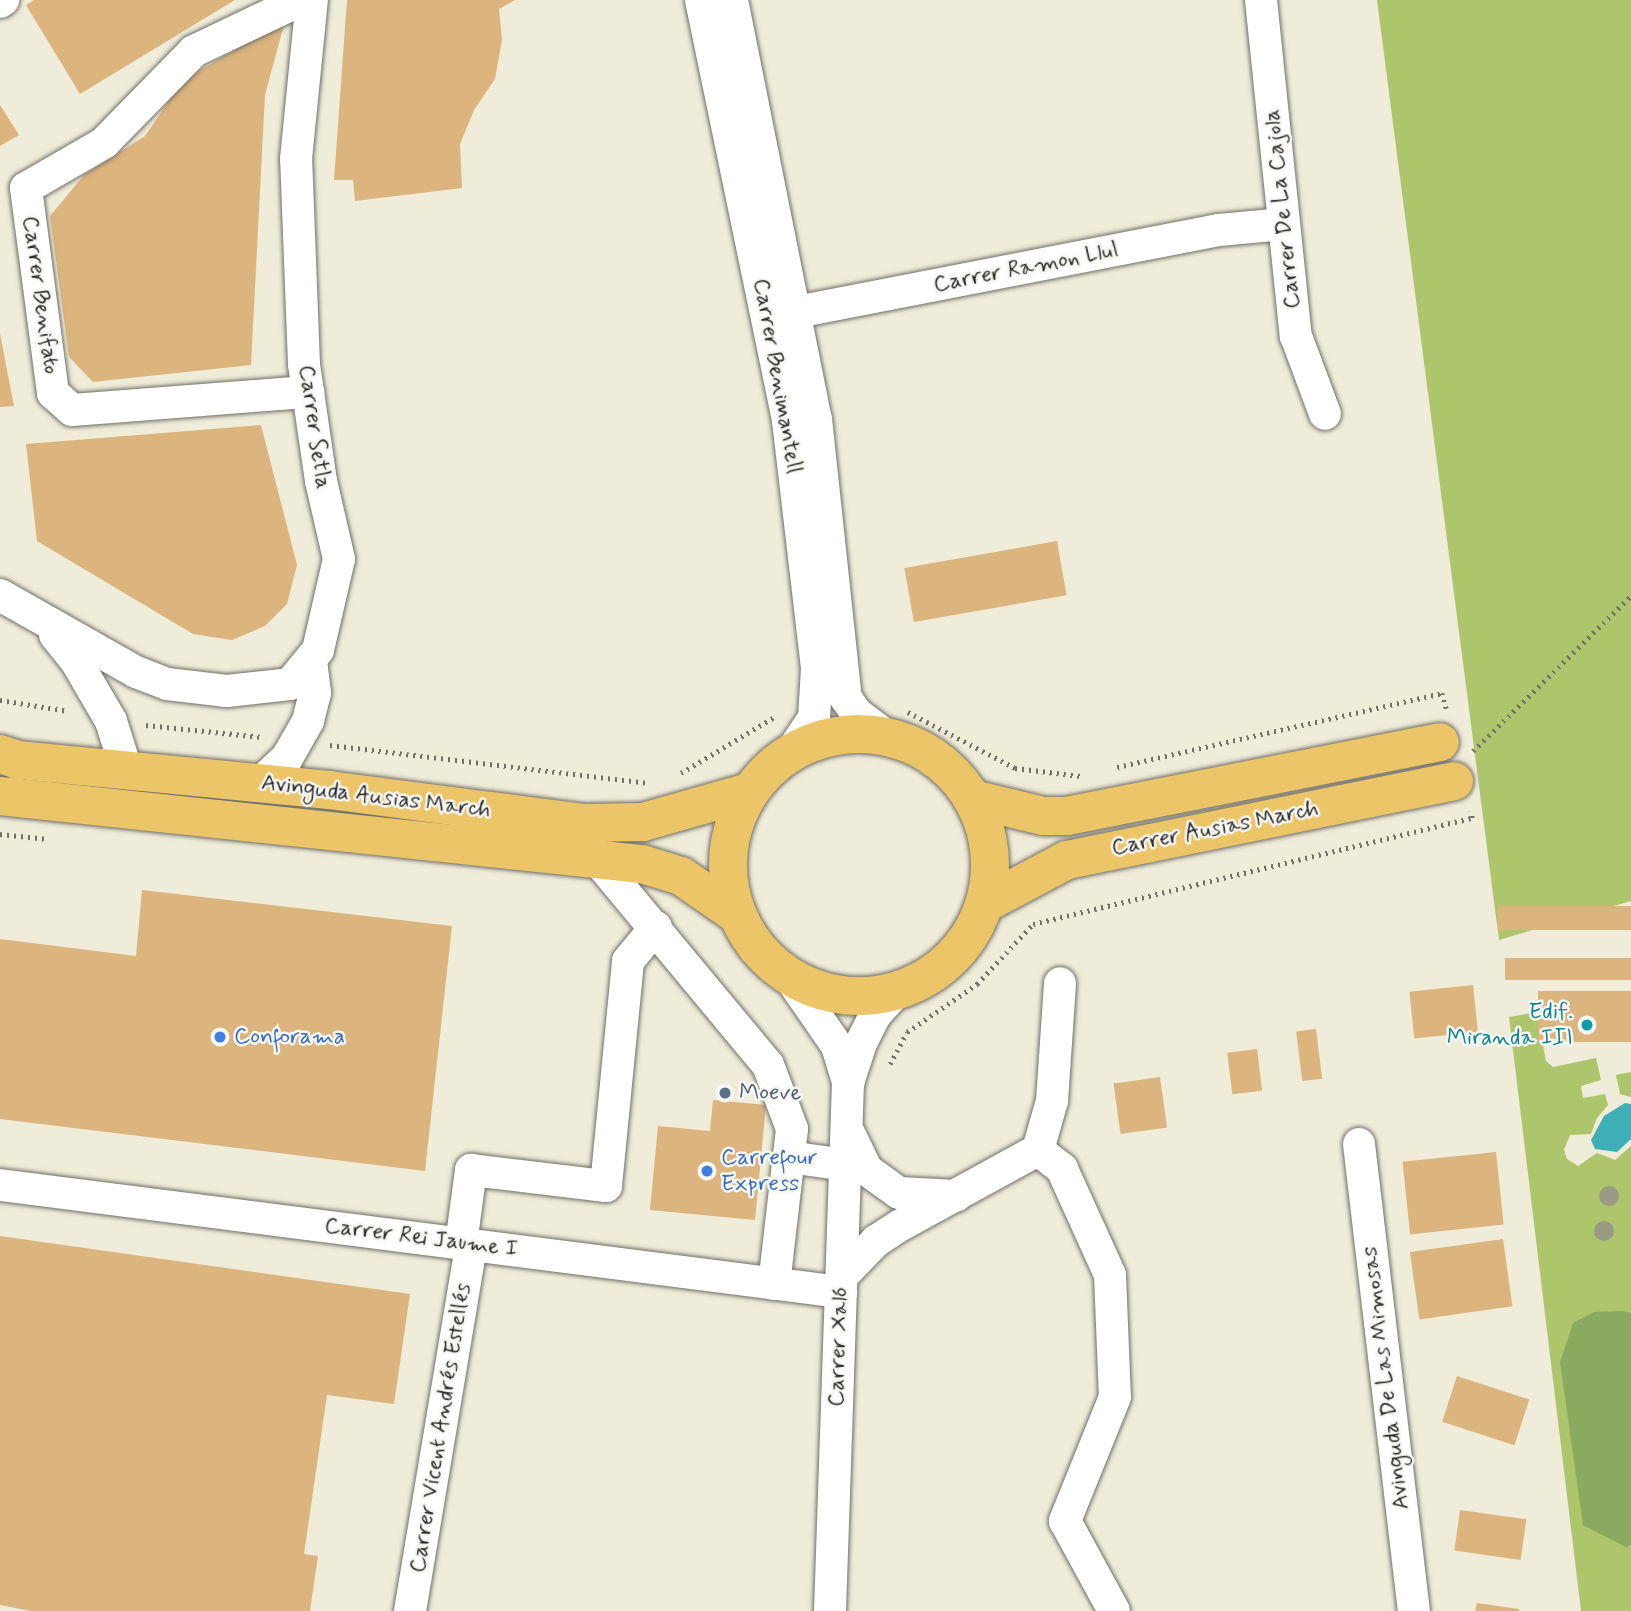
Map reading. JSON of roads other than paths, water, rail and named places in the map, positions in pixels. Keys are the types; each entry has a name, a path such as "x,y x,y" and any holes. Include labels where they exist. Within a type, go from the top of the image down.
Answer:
{"main road":[{"path":"892,722 936,758 973,799 990,849 986,903 972,932 953,958 927,978 897,991 860,997 825,992 790,978 768,961 736,914 728,883 727,851 734,820 749,792 792,751 832,737 892,722"},
{"name":"Avinguda Ausias March","path":"0,754 18,760 260,783 582,823 643,822 749,792"},
{"name":"Carrer Ausias March","path":"973,799 1043,816 1067,816 1456,758 1067,860 986,903"},
{"name":"Avinguda Ausias March","path":"0,796 642,864 681,876 736,914"}],"street":[{"name":"Carrer Benifato","path":"301,0 194,51 104,143 26,188 53,393 72,410 308,391"},
{"name":"Carrer Setla","path":"46,624 135,672 167,684 227,691 290,684 318,650 339,559 321,481 308,391 296,159 312,0"},
{"name":"Carrer Benimantell","path":"701,0 783,315 816,419 846,698 856,713 892,722"},
{"name":"Carrer Benimantell","path":"732,0 783,315 788,421 817,700 814,718 792,751"},
{"name":"Carrer De La Cajola","path":"1261,0 1296,336 1325,414"},
{"name":"Carrer Ramon Llul","path":"783,315 1219,230 1284,224"},
{"path":"0,595 46,624 76,661 111,721 126,769"},
{"path":"260,783 287,758 308,721 315,693 311,659"},
{"path":"596,858 768,1065 792,1129 774,1284"},
{"name":"Carrer Vicent Andrés Estellés","path":"410,1611 466,1244 471,1170 606,1186 628,961 656,927"},
{"name":"Carrer Xaló","path":"790,978 837,1046 848,1083"},
{"path":"1060,983 1050,1160 1110,1275 1115,1397 1065,1521 1114,1611"},
{"name":"Carrer Xaló","path":"830,1611 848,1083 866,1034 897,991"},
{"path":"846,1127 867,1170 899,1193 961,1196"},
{"name":"Avinguda De Las Mimosas","path":"1359,1144 1414,1611"},
{"path":"789,1157 845,1165"},
{"path":"841,1284 876,1241 961,1196 1050,1160"},
{"name":"Carrer Rei Jaume I","path":"0,1185 774,1284 841,1284"}],"water":[{"path":"1625,1103 1631,1104 1631,1139 1617,1152 1595,1149 1591,1140 1604,1116"}],"place":[{"name":"Edif. Miranda III","path":"1587,1025"},
{"name":"Conforama","path":"220,1037"},
{"name":"Moeve","path":"725,1093"},
{"name":"Carrefour Express","path":"707,1171"}]}
